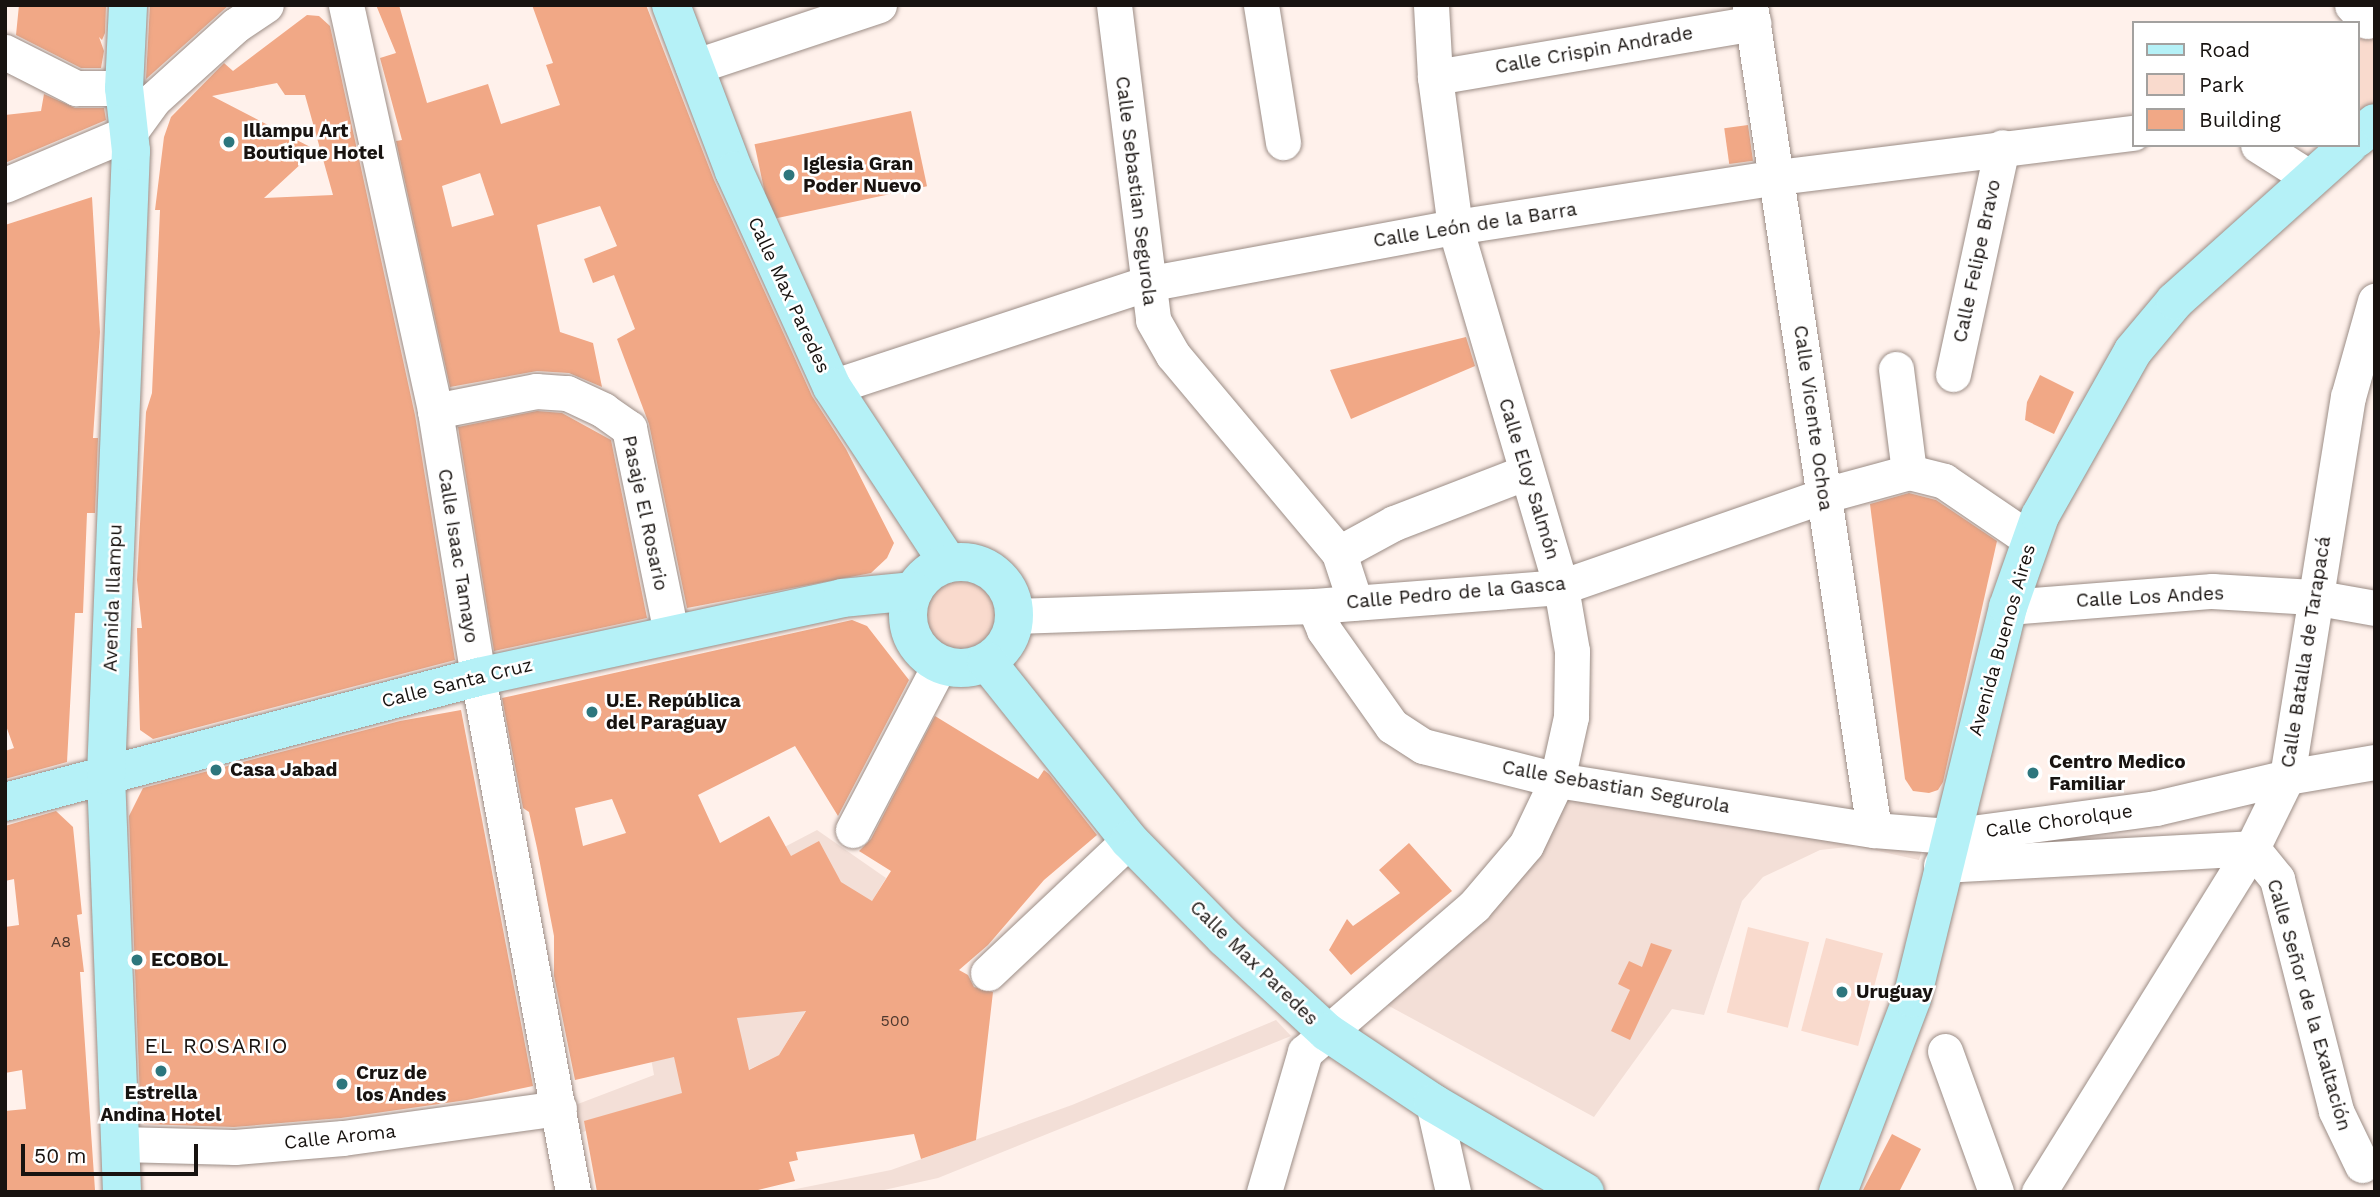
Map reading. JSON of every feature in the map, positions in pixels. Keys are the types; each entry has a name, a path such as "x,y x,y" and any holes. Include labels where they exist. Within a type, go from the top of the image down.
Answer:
{"main road":[{"name":"Avenida Illampu","path":"122,1192 106,775 130,132 124,88 128,5"},
{"name":"Calle Max Paredes","path":"671,5 734,171 832,387 948,564"},
{"path":"2359,136 2375,122"},
{"name":"Avenida Buenos Aires","path":"1838,1192 1912,998 1945,851 2008,607 2029,539 2133,351 2175,301 2346,147"},
{"path":"948,564 976,564 1000,579 1008,590 1014,616 1001,650 987,662 956,668 940,664 923,651 911,633 908,612 914,591 922,579 948,564"},
{"name":"Calle Santa Cruz","path":"5,802 478,677 671,633 868,593 914,591"},
{"name":"Calle Max Paredes","path":"987,662 1129,840 1225,938 1327,1032 1433,1102 1585,1192"}],"street":[{"path":"5,185 130,132 154,99 236,25 266,5"},
{"name":"Calle Isaac Tamayo","path":"346,5 435,411 478,677 573,1192"},
{"path":"693,67 879,5"},
{"name":"Calle Sebastian Segurola","path":"1114,5 1146,284 1153,320 1173,355 1339,553 1355,602"},
{"path":"1261,5 1283,142"},
{"name":"Calle Eloy Salmón","path":"1264,1192 1305,1052 1474,906 1526,845 1557,780 1571,716 1572,651 1561,587 1455,227 1435,77 1431,5"},
{"name":"Calle Crispin Andrade","path":"1435,77 1751,14"},
{"name":"Calle Vicente Ochoa","path":"1751,14 1778,177 1874,830"},
{"path":"5,52 76,88 124,88"},
{"name":"Calle León de la Barra","path":"832,387 1146,284 1455,227 1778,177 2001,147 2132,133"},
{"name":"Calle Felipe Bravo","path":"1952,374 2001,147"},
{"path":"2261,147 2310,178"},
{"name":"Calle Batalla de Tarapacá","path":"2039,1192 2252,848 2287,777 2313,597 2348,397 2373,315"},
{"path":"1896,369 1909,472"},
{"name":"Pasaje El Rosario","path":"435,411 537,391 567,393 603,410 629,428 671,633"},
{"path":"1339,553 1394,523 1526,472"},
{"name":"Calle Pedro de la Gasca","path":"1014,616 1314,606 1561,587 1825,495 1909,472 1944,481 2029,539"},
{"name":"Calle Los Andes","path":"2008,607 2212,591 2313,597 2375,608"},
{"name":"Calle Sebastian Segurola","path":"1314,606 1339,651 1392,726 1406,736 1450,754 1557,780 1874,830 1945,851"},
{"path":"853,830 940,664"},
{"name":"Calle Chorolque","path":"1945,851 2179,804 2287,777 2375,762"},
{"path":"988,973 1129,840"},
{"name":"Calle Chorolque","path":"1945,851 2228,846 2252,848"},
{"name":"Calle Señor de la Exaltación","path":"2252,848 2277,879 2336,1111 2362,1169"},
{"path":"1945,1051 1996,1192"},
{"path":"1433,1102 1453,1192"},
{"name":"Calle Aroma","path":"120,1144 235,1147 344,1138 559,1108"}],"shaded area":[{"path":"1567,795 1924,843 1919,860 1856,846 1820,850 1763,877 1742,901 1704,1015 1672,1009 1594,1117 1365,993"},
{"path":"817,830 886,878 779,1055 674,1106 572,1135 570,1107 654,1075 643,1014 725,878"},
{"path":"1276,1020 1291,1036 938,1178 875,1192 781,1192 891,1170 1072,1105"}],"green space":[{"path":"2359,27 2375,31 2375,107 2359,123"},
{"path":"960,575 975,578 988,587 997,600 1000,615 997,630 988,643 975,652 960,655 945,652 932,643 923,630 920,615 923,600 932,587 945,578"},
{"path":"1748,927 1809,942 1788,1028 1727,1012"},
{"name":"Uruguay","path":"1826,938 1883,953 1858,1046 1801,1031"}],"building":[{"path":"19,5 106,5 105,33 102,40 99,37 104,51 101,68 81,68 16,35"},
{"path":"150,5 229,5 146,79"},
{"path":"376,5 399,5 427,103 488,84 501,124 560,105 546,65 553,63 532,5 646,5 714,180 812,396 846,449 894,543 887,558 871,573 687,608 649,424 617,339 635,329 614,275 593,283 584,259 617,246 600,206 537,225 560,332 593,343 602,387 569,373 537,371 450,387 396,141 402,140 380,58 396,53","holes":["480,173 494,215 452,227 442,186"]},
{"path":"307,15 319,16 330,26 415,415 455,660 153,739 140,730 137,628 142,628 137,580 146,412 152,393 160,210 155,210 164,137 171,117 224,63 233,71","holes":["277,83 285,95 305,95 333,195 264,198 316,150 212,96"]},
{"path":"44,94 75,108 104,108 106,120 5,163 5,115 41,111"},
{"path":"911,111 927,186 771,220 754,144"},
{"path":"1748,125 1753,161 1729,164 1724,128"},
{"path":"92,197 100,332 93,438 98,438 95,513 87,513 83,613 75,613 67,762 5,779 5,751 14,748 5,723 5,225"},
{"path":"1466,337 1475,366 1351,419 1330,370"},
{"path":"2040,375 2074,392 2054,434 2025,420 2027,402"},
{"path":"537,411 562,413 611,440 647,618 494,651 458,427"},
{"path":"1909,493 1936,500 1997,541 1943,782 1938,790 1929,793 1913,791 1905,779 1870,504"},
{"path":"852,620 867,626 909,680 838,816 795,746 698,795 720,843 769,816 791,856 819,841 841,882 872,901 891,871 859,851 871,839 935,716 1038,779 1044,770 1049,774 1097,835 1044,880 988,945 959,970 968,975 974,987 993,992 976,1140 921,1159 914,1134 796,1152 798,1160 789,1162 795,1181 750,1192 597,1192 584,1121 682,1093 674,1057 575,1080 554,976 554,936 529,812 523,808 502,698","holes":["612,799 626,833 583,846 575,808","806,1011 779,1055 749,1070 737,1018"]},
{"path":"461,710 533,1086 467,1100 341,1118 234,1127 141,1124 129,816 143,788 400,721"},
{"path":"56,811 73,827 82,914 77,915 84,972 80,972 95,1190 5,1192 5,1111 26,1109 22,1070 5,1073 5,927 19,925 14,879 5,881 5,826"},
{"path":"1409,843 1452,891 1351,975 1329,950 1347,919 1353,926 1400,893 1379,870"},
{"path":"1651,943 1672,950 1630,1040 1611,1031 1630,990 1618,984 1629,961 1642,967"},
{"path":"1892,1134 1921,1149 1899,1192 1862,1192"}],"place":[{"name":"Illampu Art Boutique Hotel","path":"229,142"},
{"name":"Iglesia Gran Poder Nuevo","path":"789,175"},
{"name":"U.E. República del Paraguay","path":"592,712"},
{"name":"Casa Jabad","path":"216,770"},
{"name":"Centro Medico Familiar","path":"2033,773"},
{"name":"ECOBOL","path":"137,960"},
{"name":"Uruguay","path":"1842,992"},
{"name":"Estrella Andina Hotel","path":"161,1071"},
{"name":"Cruz de los Andes","path":"342,1084"}],"district":[{"name":"EL ROSARIO","path":"217,1046"}]}
